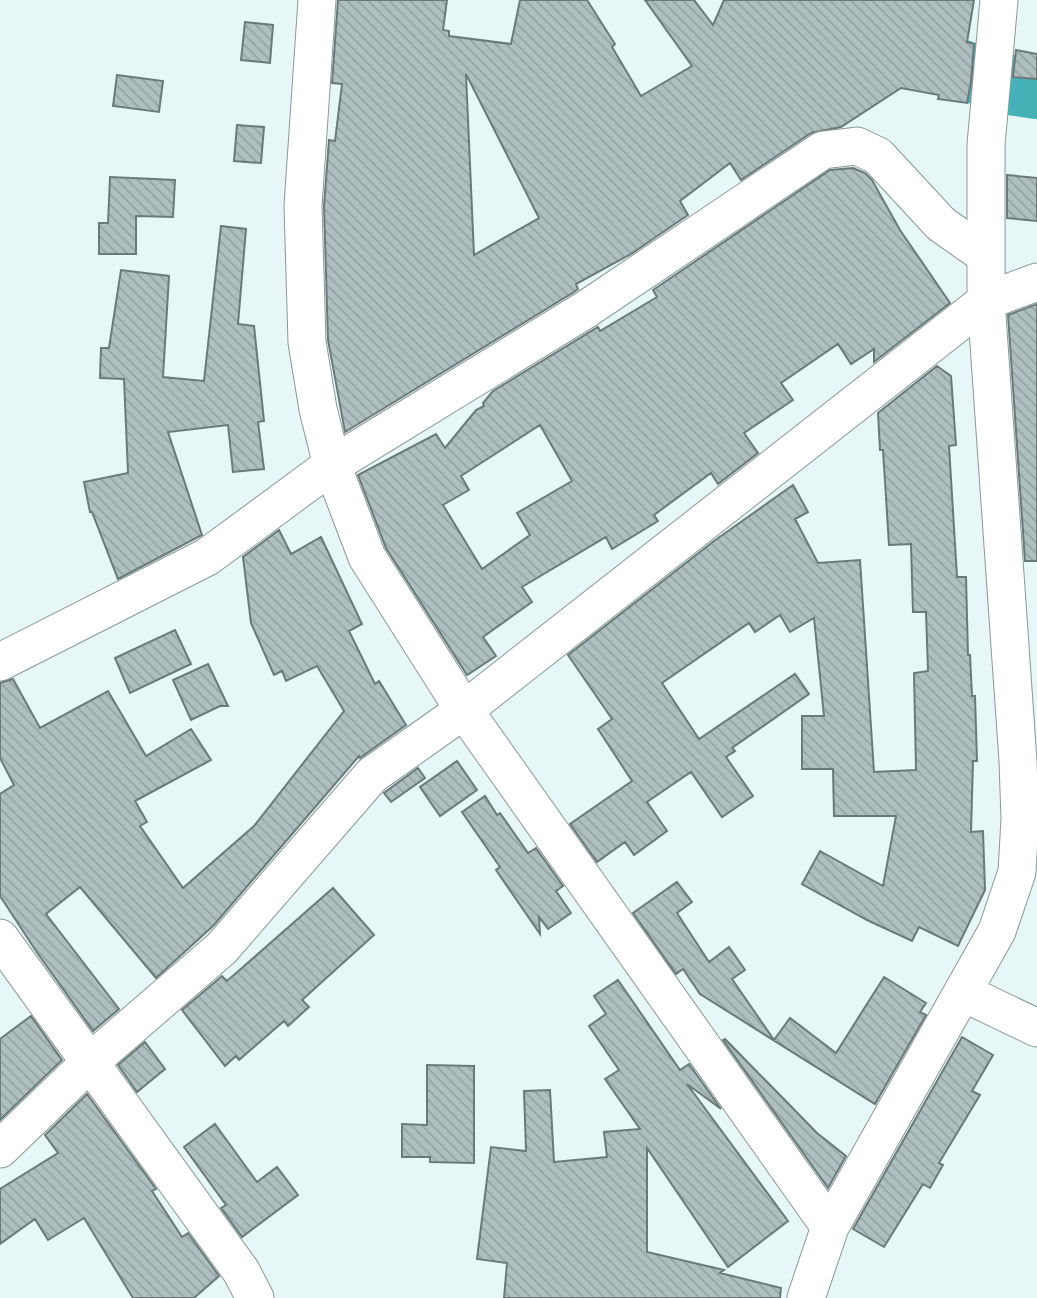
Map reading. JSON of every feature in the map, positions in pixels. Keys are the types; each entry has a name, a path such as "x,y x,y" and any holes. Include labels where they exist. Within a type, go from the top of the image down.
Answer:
{"street":[{"path":"317,0 303,206 307,342 318,409 332,465 368,557 464,710 830,1227"},
{"path":"806,1298 830,1227 964,993 1027,866 1020,819 986,301 986,145 999,0"},
{"path":"0,662 207,557 332,465 585,310 823,150 857,146 878,156 941,224 985,255"},
{"path":"0,1149 90,1062 222,948 372,775 464,710 986,301 1037,282"},
{"path":"0,938 242,1271 255,1298"},
{"path":"964,993 1037,1028"}],"building":[{"path":"338,0 447,0 443,30 449,31 449,36 511,44 520,0 587,0 615,44 612,47 641,96 692,66 645,0 694,0 713,25 724,0 974,0 967,42 974,44 967,103 938,99 939,95 901,88 841,127 811,133 741,180 730,163 680,201 688,215 631,254 576,284 578,289 574,292 345,432 328,340 324,206 329,140 335,141 342,84 332,83","holes":["466,74 539,218 474,255"]},
{"path":"245,22 273,25 270,63 241,60"},
{"path":"1016,50 1037,54 1037,79 1013,77"},
{"path":"117,75 163,81 159,112 113,106"},
{"path":"237,125 264,127 261,163 234,161"},
{"path":"853,168 865,173 872,180 900,230 950,303 874,362 874,349 851,364 838,344 781,383 793,400 744,433 758,453 718,484 711,473 654,515 658,521 612,549 606,537 522,587 532,602 483,637 496,656 467,675 386,548 358,475 436,434 445,448 476,410 484,406 483,403 493,391 598,327 600,331 657,297 653,290 830,170","holes":["540,425 572,481 517,513 530,535 482,569 443,505 469,490 461,476"]},
{"path":"1007,175 1037,178 1037,221 1007,218"},
{"path":"110,177 175,180 173,217 136,216 136,254 99,254 99,223 108,223"},
{"path":"221,226 246,229 238,324 254,326 264,421 258,422 264,469 233,472 228,425 168,432 202,535 118,579 90,512 84,482 128,473 124,379 100,378 101,348 109,348 121,270 169,276 163,377 204,381"},
{"path":"1037,304 1037,561 1025,561 1008,315"},
{"path":"937,366 951,376 956,445 949,446 957,577 966,577 968,655 972,696 975,696 977,761 973,761 971,832 983,831 985,890 958,946 919,927 912,941 802,884 820,851 883,886 896,816 834,816 833,769 802,769 802,716 824,716 814,618 790,632 780,615 755,632 749,623 662,683 699,739 795,674 809,694 732,748 735,751 726,757 753,796 722,817 691,772 647,802 667,831 634,855 625,842 597,862 570,824 632,781 598,729 612,719 568,655 714,541 793,485 808,512 795,519 818,563 860,560 874,772 916,770 914,673 928,671 926,612 913,612 911,544 889,545 878,413"},
{"path":"279,530 291,554 321,537 362,624 349,631 375,684 379,681 406,725 360,758 359,756 214,925 156,978 80,887 46,914 119,1009 93,1031 0,896 0,794 14,785 0,758 0,683 13,679 40,728 108,691 146,756 191,729 211,760 135,801 147,822 140,826 183,888 254,826 344,711 317,666 286,681 282,671 274,675 251,623 243,557"},
{"path":"175,630 191,664 130,693 115,658"},
{"path":"208,664 228,706 220,706 191,720 173,680"},
{"path":"457,761 477,790 440,816 420,787"},
{"path":"418,768 425,778 391,802 384,793"},
{"path":"485,796 528,853 536,848 563,886 556,891 571,913 548,929 539,917 540,934 496,870 500,867 462,812"},
{"path":"677,882 692,902 677,913 709,962 729,947 745,970 732,979 774,1040 790,1018 836,1053 884,977 926,1003 920,1012 926,1015 875,1104 700,994 683,969 676,974 633,913"},
{"path":"333,888 374,935 302,1000 309,1007 288,1026 284,1021 239,1060 236,1056 225,1066 182,1010 222,976 227,981"},
{"path":"618,980 680,1070 689,1064 721,1109 687,1084 788,1221 728,1267 647,1148 647,1252 724,1270 720,1273 781,1288 780,1298 504,1298 507,1263 477,1259 491,1147 526,1151 524,1091 550,1090 554,1162 607,1157 604,1132 640,1129 605,1079 619,1070 589,1026 606,1014 594,996"},
{"path":"31,1016 62,1060 0,1120 0,1039"},
{"path":"962,1037 993,1055 972,1091 980,1095 939,1163 943,1165 930,1188 923,1184 884,1247 853,1229"},
{"path":"725,1039 817,1133 846,1156 828,1188 723,1040"},
{"path":"145,1042 165,1069 137,1092 118,1065"},
{"path":"427,1065 474,1066 474,1163 430,1162 430,1157 402,1157 402,1124 427,1125"},
{"path":"87,1094 156,1189 152,1191 182,1237 188,1233 219,1276 194,1298 133,1298 84,1218 48,1240 35,1219 0,1244 0,1189 58,1153 45,1135"},
{"path":"215,1124 257,1182 277,1167 298,1195 242,1237 221,1208 226,1205 184,1147"}],"waterway":[{"path":"868,0 905,52 1010,85 1037,89"}]}
